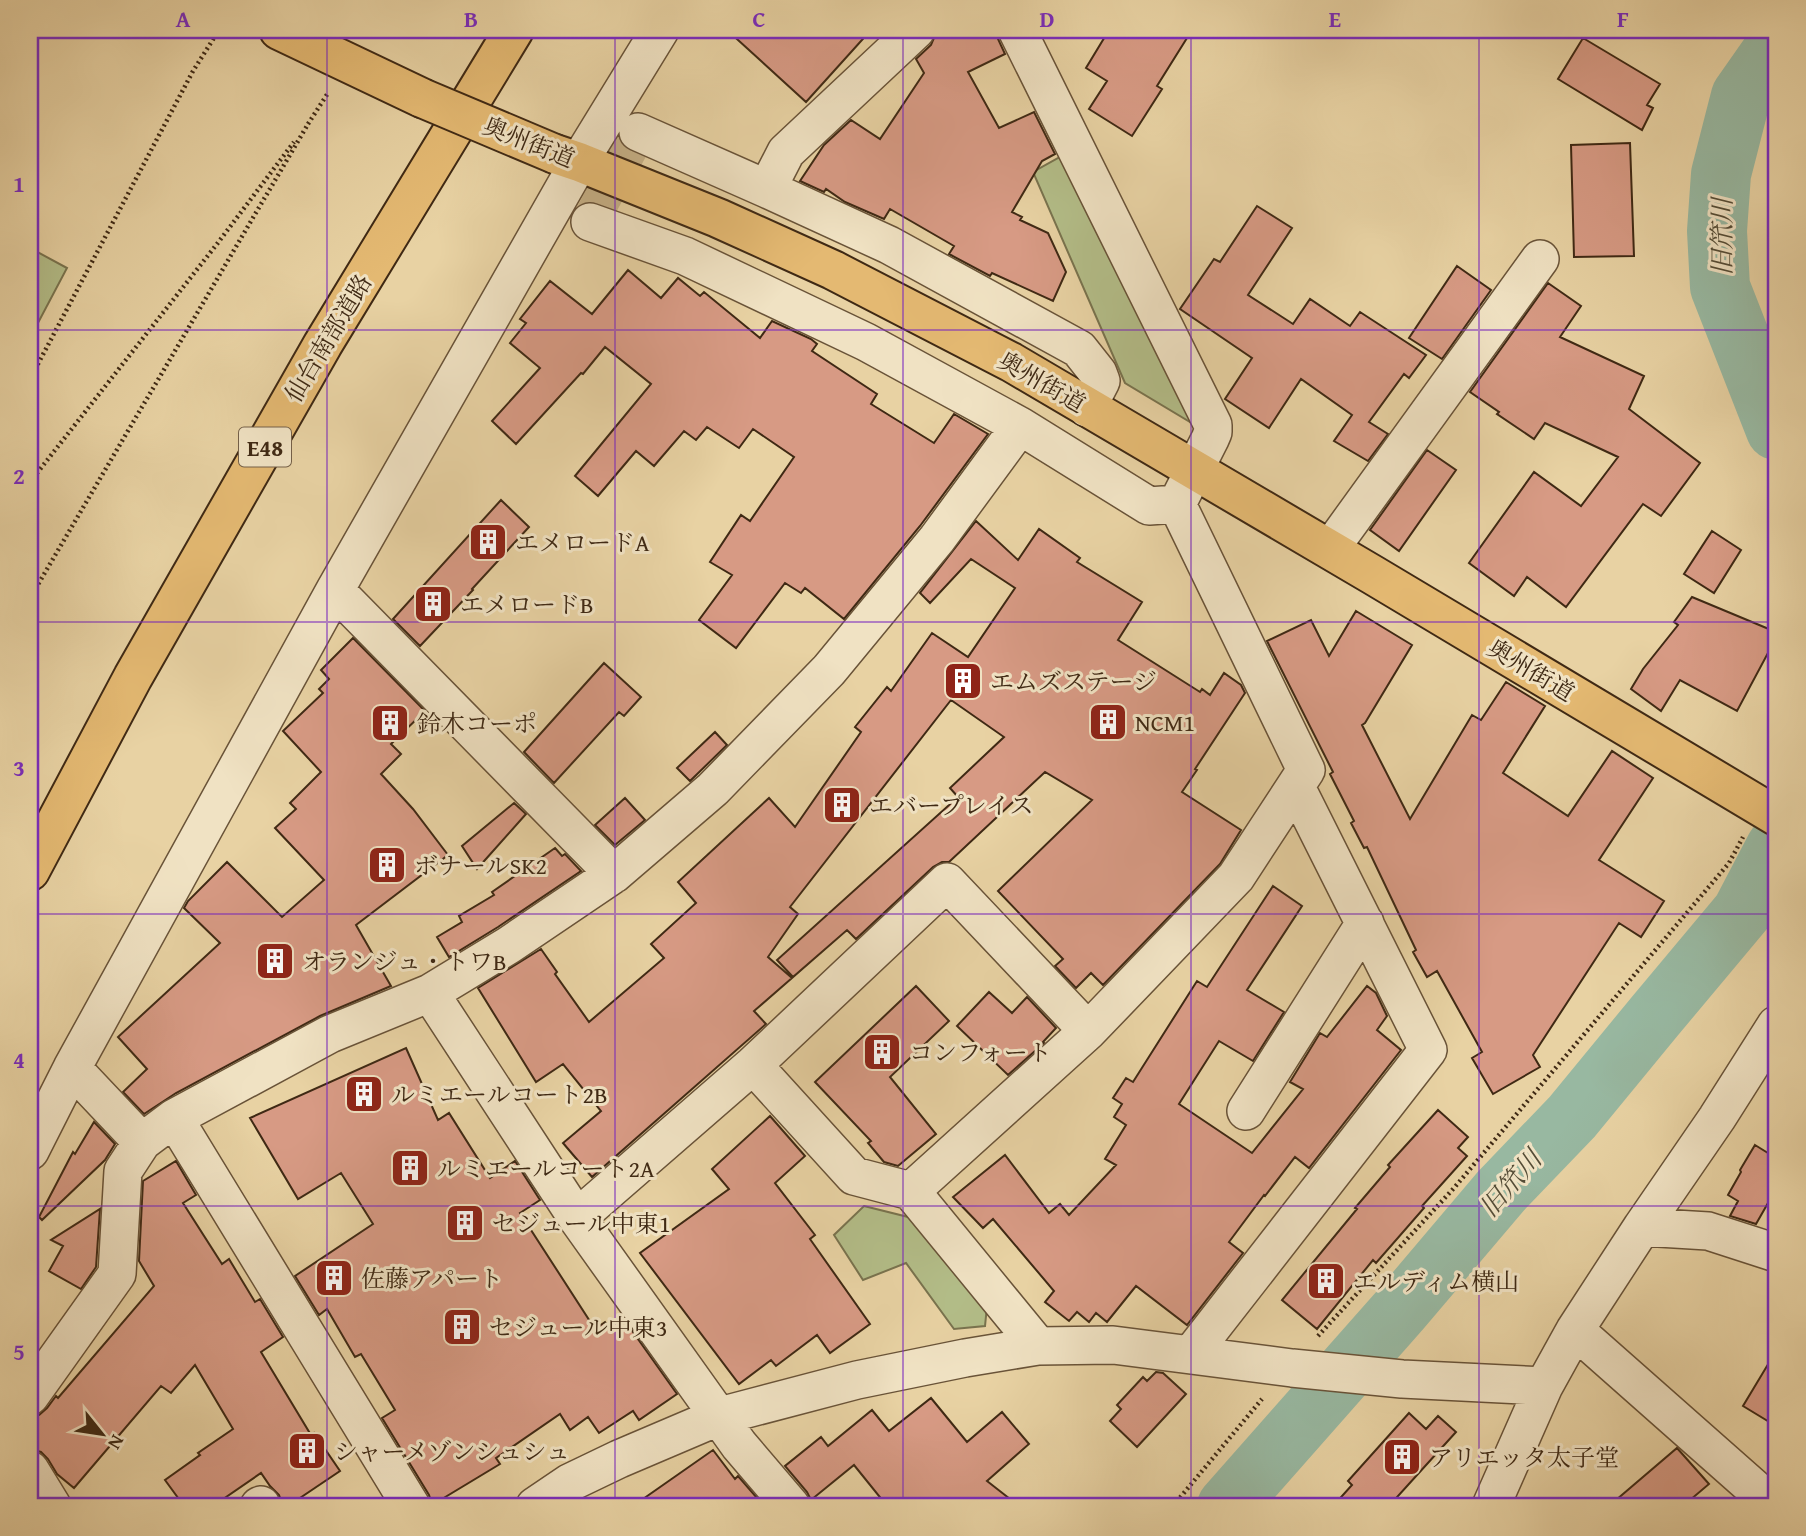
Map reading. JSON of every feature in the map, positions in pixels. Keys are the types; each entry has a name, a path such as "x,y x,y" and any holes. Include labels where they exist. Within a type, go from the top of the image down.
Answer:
{"main road":[{"name":"奥州街道","path":"279,30 332,71 422,98 718,218 833,270 1011,362 1331,550 1764,818"},
{"name":"仙台南部道路","path":"30,871 133,677 323,344 514,30"}],"street":[{"path":"30,1151 72,1068 190,857 567,158 660,30"},
{"path":"767,189 786,152 916,30"},
{"path":"1017,30 1213,425 1210,439 1177,504"},
{"path":"638,132 889,245 1079,349 1098,373 1101,382 1087,408"},
{"path":"590,222 697,262 866,342 1020,426 1149,506 1177,504"},
{"path":"1331,550 1540,259"},
{"path":"30,1396 117,1274 123,1171 142,1142 174,1118 330,1034 430,993 509,945 614,874 713,789 829,670 937,540 1020,426"},
{"path":"911,1191 1088,1031 1236,877 1306,770 1177,504"},
{"path":"335,590 614,874"},
{"path":"1192,1353 1428,1050 1296,787"},
{"path":"577,1218 753,1065 947,882 1088,1031"},
{"path":"1247,1111 1365,923"},
{"path":"430,993 577,1218 739,1445 791,1506"},
{"path":"1490,1506 1544,1386 1576,1330 1776,1025"},
{"path":"753,1065 854,1176 911,1191 1038,1346"},
{"path":"72,1068 142,1142"},
{"path":"174,1118 411,1506"},
{"path":"1642,1227 1708,1231 1776,1253"},
{"path":"1576,1330 1774,1506"},
{"path":"535,1506 569,1483 720,1416 857,1380 1038,1346 1114,1345 1192,1353 1303,1355 1402,1379 1544,1386"},
{"path":"30,1471 52,1506"}],"path":[{"path":"30,379 193,71 219,30"},
{"path":"30,598 308,124 332,71"},
{"path":"30,482 209,255 308,124"},
{"path":"1303,1355 1454,1188 1764,818"},
{"path":"1173,1506 1264,1396"}],"green space":[{"path":"1069,152 1195,425 1125,383 1033,172"},
{"path":"30,248 67,268 30,338"},
{"path":"864,1206 916,1219 987,1306 985,1326 954,1329 906,1263 863,1280 834,1235"}],"building":[{"path":"727,30 871,30 806,102"},
{"path":"943,30 996,30 1005,54 968,72 999,128 1034,112 1055,154 1042,161 1012,212 1022,217 1020,220 1048,233 1066,272 1053,301 992,273 990,276 949,254 954,246 890,209 884,219 845,202 826,189 824,192 800,181 824,145 851,120 880,139 924,73 916,59 931,45 936,33"},
{"path":"1109,30 1192,30 1157,86 1162,89 1132,136 1089,109 1107,81 1086,68"},
{"path":"1583,38 1660,84 1647,105 1653,108 1642,130 1558,79"},
{"path":"1630,143 1634,256 1574,257 1571,145"},
{"path":"1257,206 1292,228 1248,295 1293,324 1310,299 1350,326 1360,312 1426,355 1409,378 1404,374 1369,422 1388,434 1368,461 1334,441 1352,415 1301,379 1269,428 1225,399 1252,358 1180,309 1214,259 1220,262"},
{"path":"1457,266 1491,290 1442,359 1409,338"},
{"path":"628,270 661,298 678,278 700,296 704,292 760,338 772,321 811,339 817,344 812,351 877,394 871,404 934,443 954,414 988,434 920,526 844,619 805,588 801,593 785,583 736,648 699,620 732,575 710,562 741,515 750,521 794,457 753,429 739,448 707,427 696,440 684,431 654,466 636,451 598,496 575,476 651,384 605,347 516,444 492,421 540,368 510,343 526,323 520,319 550,281 592,314"},
{"path":"1548,283 1581,306 1560,337 1644,376 1629,409 1700,463 1661,516 1643,504 1566,607 1527,577 1514,596 1469,563 1534,472 1581,506 1618,457 1545,423 1534,439 1470,392"},
{"path":"1427,450 1456,470 1399,551 1370,530"},
{"path":"501,500 529,527 420,646 393,619"},
{"path":"976,521 1018,560 1039,529 1080,558 1077,562 1142,602 1118,640 1200,692 1202,689 1210,695 1224,673 1241,685 1245,693 1182,792 1241,830 1220,864 1103,985 1091,973 1076,988 1055,966 1063,959 998,891 1092,800 1045,772 949,862 933,867 856,939 847,930 793,977 777,960 958,797 950,788 1004,737 951,700 790,907 798,914 768,957 792,978 754,1011 766,1024 592,1177 563,1143 601,1111 563,1064 536,1082 478,988 541,949 589,1022 664,958 651,944 696,903 678,882 769,798 795,827 861,732 855,727 887,687 891,691 932,633 968,657 1015,588 971,559 930,603 920,593"},
{"path":"1712,531 1741,550 1714,593 1684,574"},
{"path":"1692,597 1776,632 1776,638 1737,711 1680,680 1661,711 1631,689 1643,669 1678,625 1674,622"},
{"path":"1356,611 1412,645 1362,725 1410,819 1472,715 1481,720 1506,682 1545,706 1503,773 1568,816 1612,751 1653,778 1599,860 1664,901 1641,937 1619,923 1533,1055 1540,1067 1493,1094 1472,1058 1482,1052 1437,971 1427,977 1413,952 1416,950 1367,847 1364,848 1351,823 1354,821 1330,774 1333,772 1267,641 1311,620 1329,656"},
{"path":"353,638 425,711 391,744 401,754 381,774 413,809 448,855 356,925 391,986 320,1016 176,1093 144,1114 123,1092 147,1069 118,1037 220,943 184,908 188,901 227,862 282,917 324,880 275,828 296,809 290,803 321,772 283,731 323,693 319,689 329,679 321,670"},
{"path":"604,663 641,697 624,716 619,712 554,783 524,752"},
{"path":"715,732 727,745 690,781 677,768"},
{"path":"625,798 645,820 615,845 595,825"},
{"path":"514,803 526,814 477,869 462,846"},
{"path":"555,848 562,856 565,854 581,871 449,957 437,937 462,922 459,916 494,895 492,892"},
{"path":"1273,886 1302,906 1247,990 1284,1012 1253,1061 1219,1041 1179,1104 1252,1153 1303,1089 1290,1082 1320,1033 1327,1037 1367,986 1376,993 1387,1016 1377,1030 1401,1050 1309,1168 1295,1157 1264,1195 1229,1242 1243,1253 1187,1325 1136,1286 1107,1322 1096,1313 1089,1322 1077,1312 1069,1321 1045,1302 1054,1291 993,1219 983,1228 953,1197 1005,1155 1049,1213 1060,1204 1069,1215 1116,1165 1105,1159 1126,1125 1114,1117 1122,1104 1113,1098 1126,1078 1133,1082 1197,981 1207,987"},
{"name":"コンフォート","path":"916,986 949,1021 890,1077 936,1134 898,1166 884,1162 868,1143 871,1141 815,1082"},
{"path":"989,992 1012,1013 1027,997 1056,1028 1044,1043 1008,1075 957,1026"},
{"path":"406,1048 438,1120 449,1113 490,1178 515,1161 540,1200 520,1213 595,1329 605,1322 609,1327 623,1318 677,1394 639,1420 633,1411 599,1433 588,1417 570,1430 560,1414 496,1458 500,1464 432,1505 429,1495 382,1418 395,1410 361,1354 355,1357 327,1309 319,1315 295,1276 373,1224 341,1173 298,1199 250,1118"},
{"path":"1438,1110 1468,1137 1458,1148 1467,1156 1376,1263 1373,1260 1317,1329 1282,1300 1390,1167 1388,1165"},
{"path":"770,1116 805,1156 775,1183 815,1235 810,1239 870,1324 830,1353 817,1335 776,1366 771,1360 739,1384 640,1253 729,1189 712,1169"},
{"path":"94,1122 115,1144 105,1160 42,1220 39,1217 73,1152 75,1154"},
{"path":"1755,1145 1776,1158 1776,1189 1756,1224 1730,1216 1738,1201 1728,1195"},
{"path":"176,1161 196,1195 183,1203 222,1264 229,1259 255,1302 260,1299 283,1337 261,1352 311,1435 314,1433 340,1471 288,1506 283,1506 279,1495 261,1473 213,1506 184,1506 165,1480 233,1429 195,1365 171,1393 161,1386 74,1488 57,1474 41,1452 30,1449 30,1417 39,1415 56,1396 58,1398 154,1286 139,1261 143,1181"},
{"path":"100,1209 96,1267 81,1289 49,1271 63,1246 51,1240"},
{"path":"1776,1351 1776,1426 1743,1406"},
{"path":"1156,1372 1163,1373 1186,1394 1137,1447 1110,1421 1121,1409 1117,1405 1143,1377 1147,1381"},
{"path":"931,1398 967,1442 1002,1412 1029,1444 987,1481 1019,1506 887,1506 854,1465 811,1500 785,1466 821,1437 828,1446 872,1410 889,1431"},
{"name":"アリエッタ太子堂","path":"1409,1413 1426,1429 1438,1416 1456,1432 1389,1506 1333,1506 1352,1485 1348,1481"},
{"path":"1677,1448 1709,1484 1683,1506 1609,1506"},
{"path":"713,1450 735,1479 738,1476 764,1506 633,1506"}],"waterway":[{"name":"旧笊川","path":"1776,46 1741,96 1721,174 1717,231 1720,287 1776,430"},
{"name":"旧笊川","path":"1227,1506 1501,1191 1572,1117 1742,912 1776,847"}],"tunnel":[{"path":"590,222 638,132"}],"place":[{"name":"エメロードA","path":"488,542"},
{"name":"エメロードB","path":"433,604"},
{"name":"エムズステージ","path":"963,681"},
{"name":"NCM1","path":"1108,722"},
{"name":"鈴木コーポ","path":"390,723"},
{"name":"エバープレイス","path":"842,805"},
{"name":"ボナールSK2","path":"387,865"},
{"name":"オランジュ・トワB","path":"275,961"},
{"name":"コンフォート","path":"882,1052"},
{"name":"ルミエールコート2B","path":"364,1094"},
{"name":"ルミエールコート2A","path":"410,1168"},
{"name":"セジュール中東1","path":"465,1223"},
{"name":"佐藤アパート","path":"334,1278"},
{"name":"エルディム横山","path":"1326,1281"},
{"name":"セジュール中東3","path":"462,1327"},
{"name":"シャーメゾンシュシュ","path":"307,1451"},
{"name":"アリエッタ太子堂","path":"1402,1457"}]}
